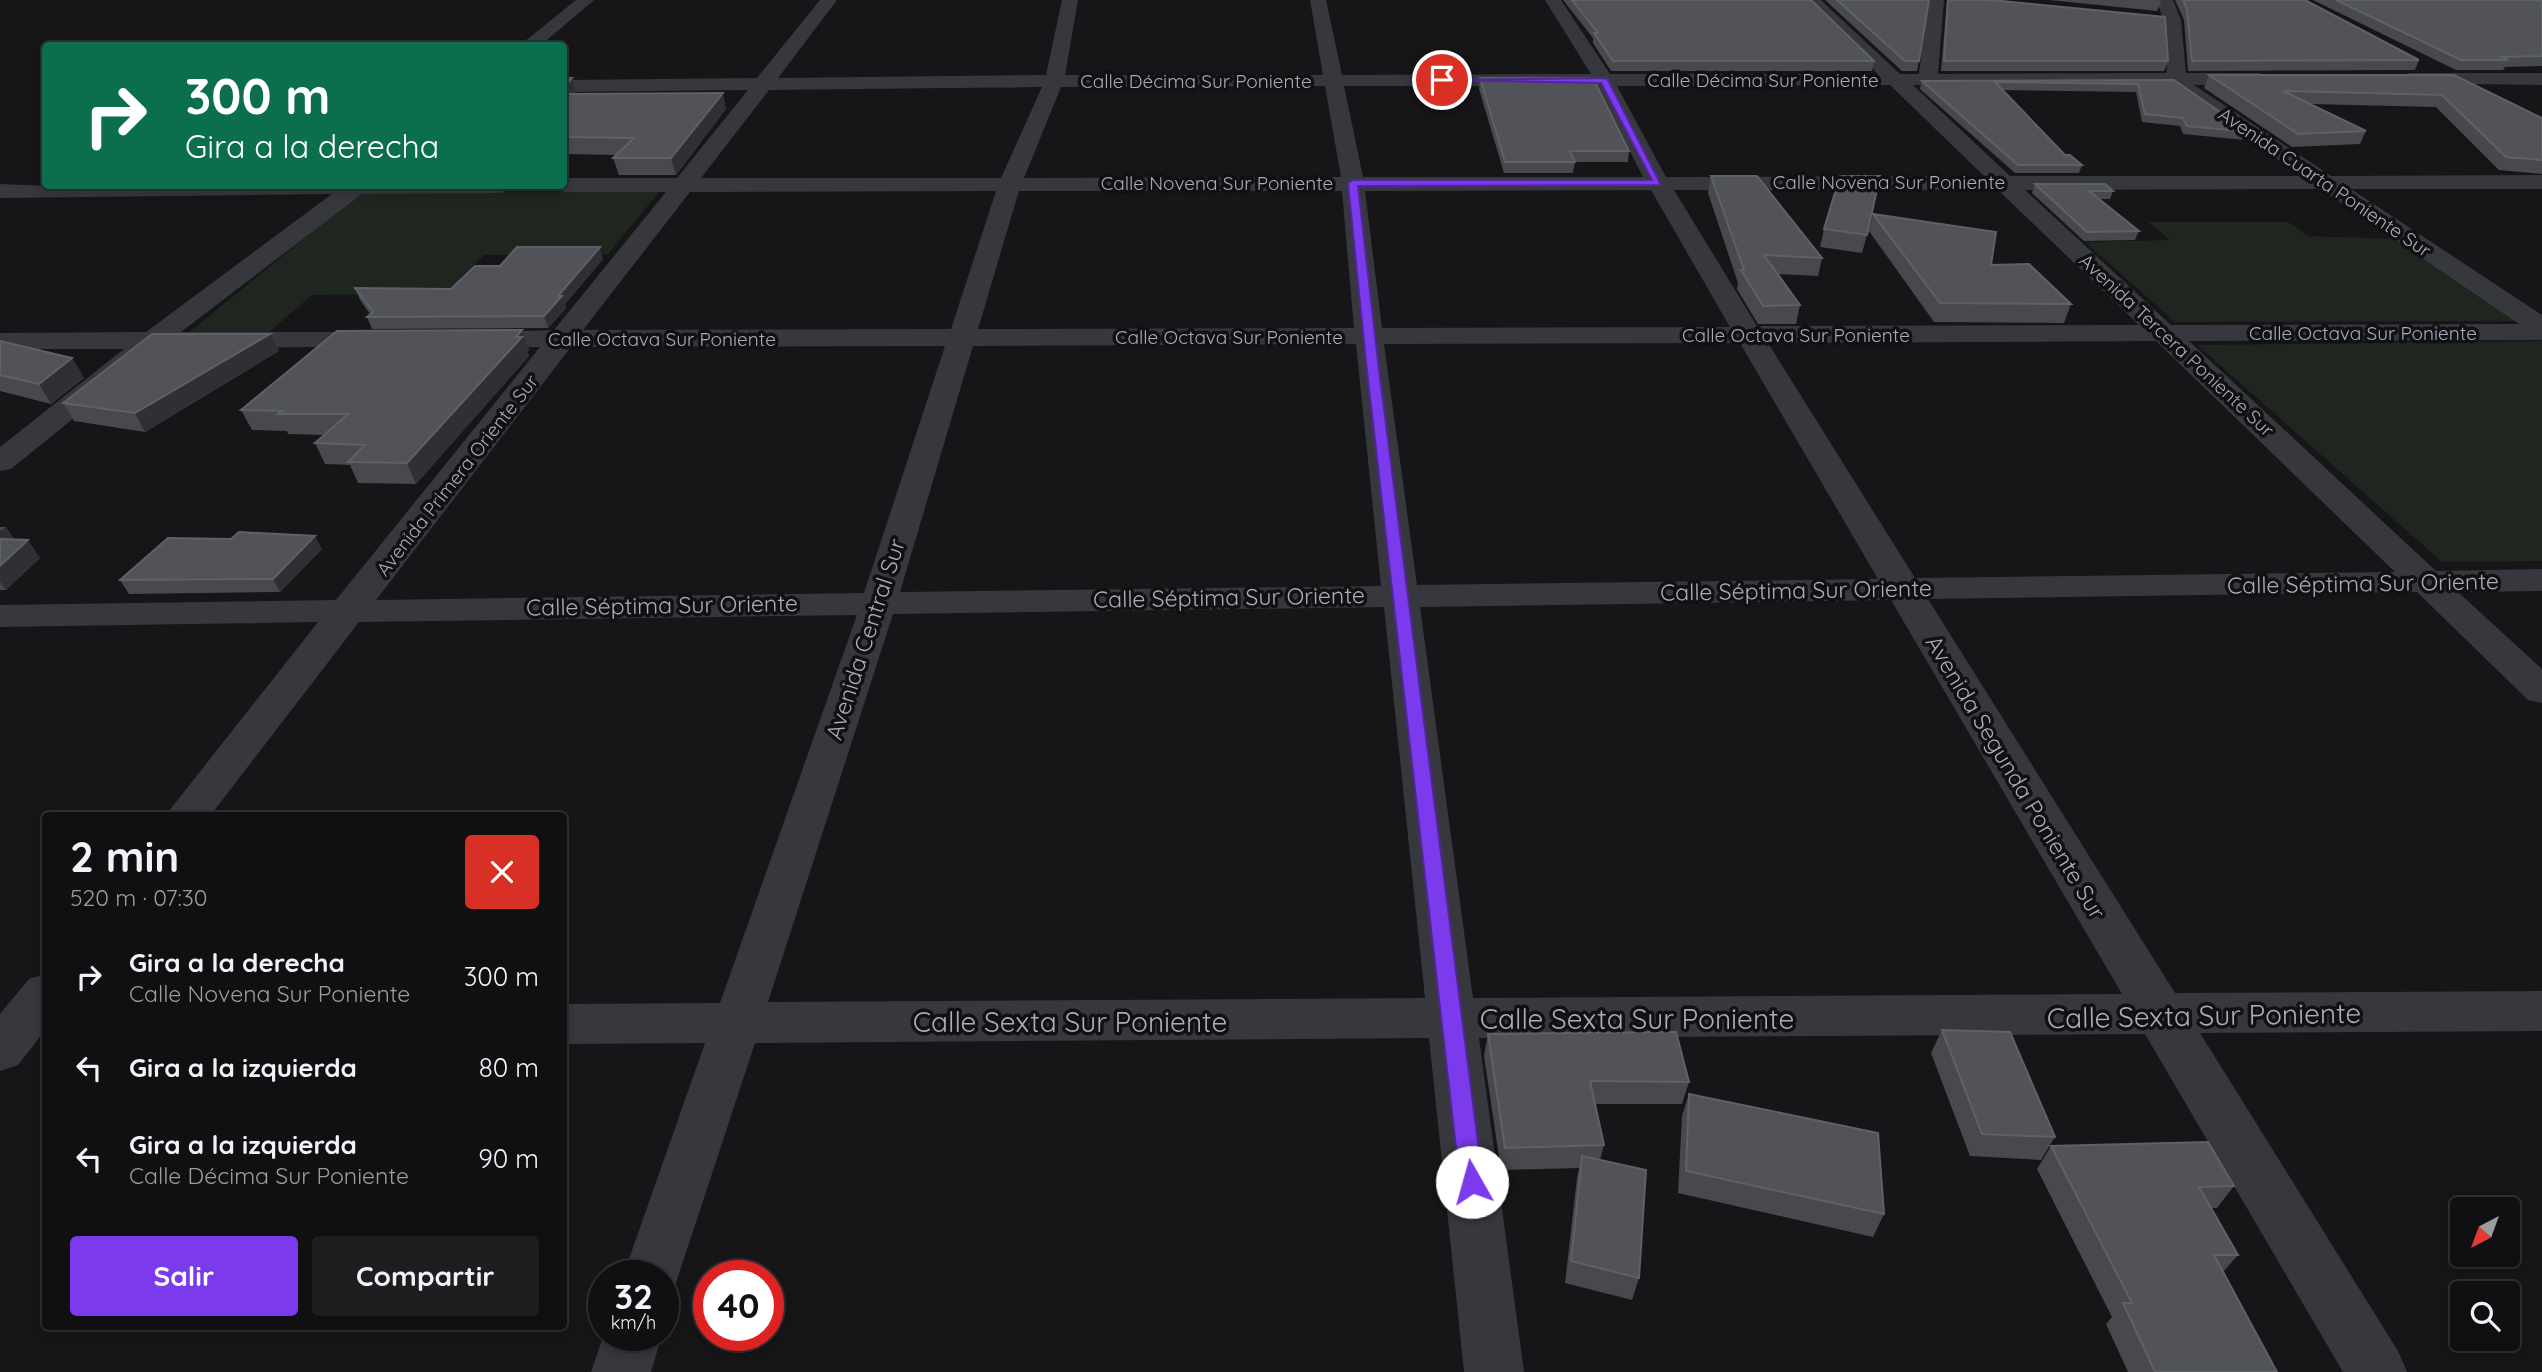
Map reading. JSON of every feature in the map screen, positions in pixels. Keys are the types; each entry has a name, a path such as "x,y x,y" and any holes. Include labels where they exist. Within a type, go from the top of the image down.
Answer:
{"street":[{"path":"533,42 586,0"},
{"name":"Avenida Primera Oriente Sur","path":"190,812 565,339 683,184 829,0"},
{"name":"Avenida Central Sur","path":"657,1260 735,1022 879,601 1010,183 1054,81 1070,0"},
{"path":"1318,0 1353,183 1369,337 1494,1372"},
{"name":"Avenida Segunda Poniente Sur","path":"1553,0 1604,80 1658,183 1749,335 2376,1372"},
{"name":"Avenida Tercera Poniente Sur","path":"1811,0 2542,691"},
{"path":"1928,80 1936,0"},
{"path":"2165,13 2177,80"},
{"path":"2416,61 2486,96"},
{"name":"Calle Décima Sur Poniente","path":"567,86 1054,81 2273,79"},
{"path":"2397,79 2542,79"},
{"name":"Avenida Cuarta Poniente Sur","path":"2177,80 2192,93 2542,330"},
{"name":"Calle Novena Sur Poniente","path":"567,185 2542,182"},
{"path":"3,192 180,189"},
{"path":"0,462 153,340 353,189"},
{"name":"Calle Octava Sur Poniente","path":"441,340 2166,334 2542,330"},
{"path":"0,341 400,340"},
{"name":"Calle Séptima Sur Oriente","path":"0,616 879,601 2542,580"},
{"name":"Calle Sexta Sur Poniente","path":"567,1024 2161,1016 2542,1011"},
{"path":"621,1372 628,1351"}],"shaded area":[{"path":"660,191 608,254 484,255 445,294 312,295 268,333 187,334 361,192"},
{"path":"2148,222 2288,222 2308,236 2401,239 2524,321 2175,322 2085,242 2170,240"},
{"path":"2542,341 2542,561 2442,562 2197,345"}],"building":[{"path":"1572,0 1811,0 1874,61 1613,61 1594,33 1598,33"},
{"path":"1837,0 1929,0 1919,61 1905,61"},
{"path":"1948,0 1991,0 2165,17 2168,61 1944,61"},
{"path":"2183,0 2305,0 2419,60 2192,61 2187,10"},
{"path":"2336,0 2542,0 2542,56 2500,57 2508,60 2461,60"},
{"path":"2209,75 2454,75 2542,118 2542,160 2506,157 2442,95 2283,91 2366,131 2298,134"},
{"path":"1480,78 1593,78 1629,151 1570,151 1575,162 1505,162"},
{"path":"2174,80 2249,132 2187,126 2183,118 2145,114 2138,84 1995,82 2065,155 2070,155 2082,165 2018,165 1922,81"},
{"path":"723,93 671,158 613,158 634,138 567,137 567,94"},
{"path":"1711,176 1757,176 1822,258 1764,255 1800,305 1763,306 1741,270 1744,270"},
{"path":"1840,176 1880,176 1867,235 1824,229"},
{"path":"2035,184 2105,184 2113,191 2089,191 2139,231 2087,232"},
{"path":"1873,214 1996,232 1991,265 2029,264 2071,304 1940,303"},
{"path":"517,247 600,247 544,316 367,317 373,312 355,288 451,289 475,266 500,266"},
{"path":"522,330 516,337 522,337 407,463 348,462 365,445 315,443 348,414 278,414 282,411 241,410 337,331"},
{"path":"152,334 270,334 135,413 63,403"},
{"path":"0,341 72,358 39,384 0,375"},
{"path":"239,532 315,536 273,579 120,580 168,538 231,539"},
{"path":"0,539 28,540 0,566"},
{"path":"1942,1030 2010,1032 2055,1137 1982,1134"},
{"path":"1676,1032 1689,1082 1590,1081 1604,1145 1505,1148 1488,1034"},
{"path":"1689,1094 1878,1133 1884,1214 1686,1171"},
{"path":"2208,1142 2234,1186 2199,1187 2238,1255 2214,1255 2277,1372 2155,1372 2123,1303 2132,1303 2051,1146"},
{"path":"1582,1156 1646,1170 1639,1278 1571,1261"}],"route":[{"path":"1442,80 1604,80 1658,183 1353,183 1372,362 1472,1182"}]}
